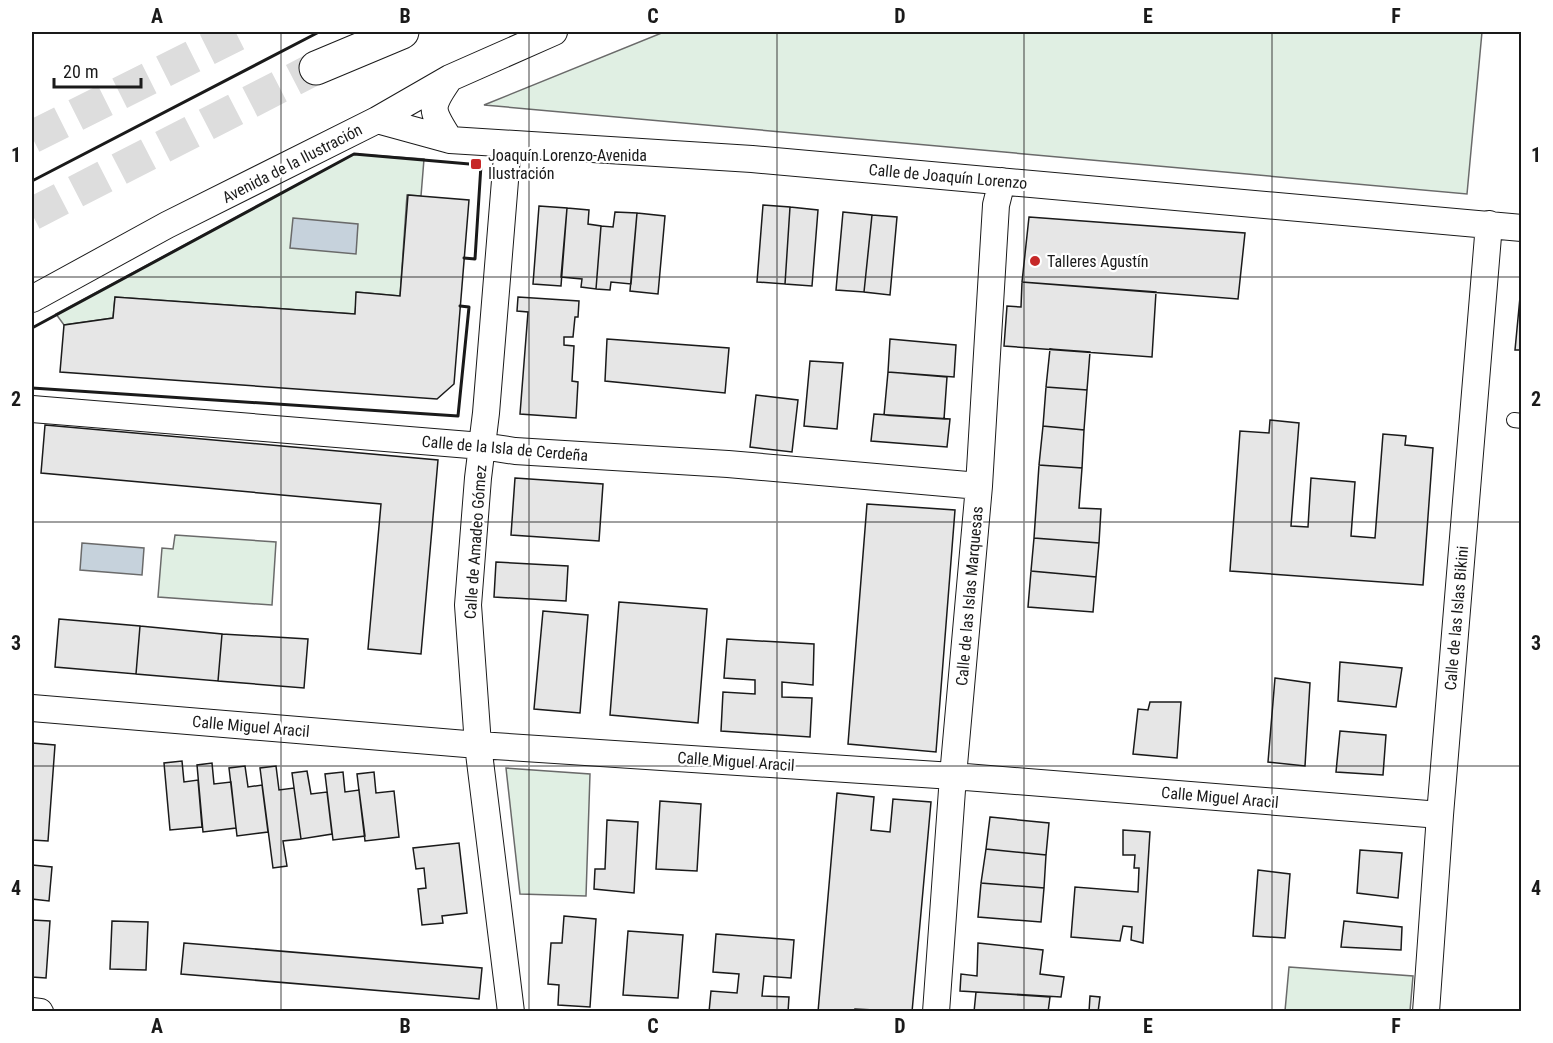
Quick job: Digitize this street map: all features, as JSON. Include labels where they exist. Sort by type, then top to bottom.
[{"type":"highway","points":[[316,68],[402,32]]},
{"type":"street","name":"Avenida de la Ilustración","points":[[32,299],[167,225],[377,120],[450,78],[554,32]]},
{"type":"street","points":[[450,78],[434,100],[434,108],[435,115],[450,140]]},
{"type":"street","name":"Calle de Joaquín Lorenzo","points":[[377,120],[450,140],[752,159],[1521,228]]},
{"type":"street","name":"Calle de Amadeo Gómez","points":[[508,144],[468,605],[478,745],[511,1011]]},
{"type":"street","name":"Calle de las Islas Marquesas","points":[[936,1011],[953,776],[979,486],[996,205],[1002,181]]},
{"type":"street","name":"Calle de las Islas Bikini","points":[[1426,1011],[1489,224]]},
{"type":"street","name":"Calle de la Isla de Cerdeña","points":[[32,409],[482,446],[515,451],[728,464],[979,486]]},
{"type":"street","name":"Calle Miguel Aracil","points":[[32,708],[478,745],[953,776],[1440,815]]},
{"type":"street","points":[[32,1011],[40,1011]]},
{"type":"green space","points":[[664,32],[1482,32],[1467,194],[484,105]]},
{"type":"green space","points":[[354,154],[424,159],[421,196],[407,195],[400,296],[357,292],[355,314],[115,297],[113,318],[64,325],[56,314]]},
{"type":"green space","points":[[175,535],[276,542],[272,605],[158,597],[162,548],[173,549]]},
{"type":"green space","points":[[506,768],[590,774],[586,896],[520,894]]},
{"type":"green space","points":[[1289,967],[1413,976],[1410,1011],[1285,1011]]},
{"type":"shaded area","points":[[293,218],[358,224],[356,254],[290,248]]},
{"type":"shaded area","points":[[82,543],[144,548],[142,575],[80,570]]},
{"type":"building","points":[[408,195],[469,200],[454,384],[437,399],[60,372],[64,325],[113,318],[115,297],[355,314],[356,292],[400,296]]},
{"type":"building","points":[[763,205],[790,207],[785,284],[757,282]]},
{"type":"building","points":[[539,206],[567,208],[561,286],[533,284]]},
{"type":"building","points":[[790,207],[818,210],[812,286],[785,284]]},
{"type":"building","points":[[567,208],[589,210],[588,224],[601,226],[596,289],[581,287],[582,279],[561,277]]},
{"type":"building","points":[[615,212],[637,213],[631,284],[611,282],[610,290],[596,289],[601,226],[613,227]]},
{"type":"building","points":[[843,212],[872,215],[864,292],[836,290]]},
{"type":"building","points":[[637,213],[665,216],[658,294],[630,291]]},
{"type":"building","points":[[872,215],[897,217],[890,295],[864,292]]},
{"type":"building","points":[[1029,217],[1245,233],[1238,299],[1022,282]]},
{"type":"building","points":[[1522,276],[1522,350],[1515,350]]},
{"type":"building","points":[[1022,282],[1156,292],[1152,357],[1004,346],[1007,306],[1021,307]]},
{"type":"building","points":[[518,297],[579,301],[573,337],[564,337],[564,345],[574,346],[572,381],[578,382],[576,418],[520,414],[528,312],[517,311]]},
{"type":"building","points":[[607,339],[729,348],[725,393],[605,381]]},
{"type":"building","points":[[890,339],[956,345],[954,377],[888,372]]},
{"type":"building","points":[[1050,349],[1090,352],[1087,390],[1046,387]]},
{"type":"building","points":[[810,361],[843,363],[837,429],[804,426]]},
{"type":"building","points":[[888,372],[947,377],[944,419],[884,415]]},
{"type":"building","points":[[1046,387],[1087,390],[1084,430],[1043,426]]},
{"type":"building","points":[[756,395],[798,400],[792,452],[750,447]]},
{"type":"building","points":[[874,414],[950,419],[947,447],[871,441]]},
{"type":"building","points":[[1270,420],[1299,423],[1291,526],[1308,527],[1311,478],[1355,482],[1351,536],[1375,538],[1383,434],[1406,436],[1405,445],[1433,448],[1423,585],[1230,571],[1240,431],[1269,433]]},
{"type":"building","points":[[45,425],[438,460],[421,654],[368,649],[381,504],[41,473]]},
{"type":"building","points":[[1043,426],[1084,430],[1082,468],[1039,465]]},
{"type":"building","points":[[1039,465],[1082,468],[1079,508],[1101,509],[1099,543],[1034,538]]},
{"type":"building","points":[[515,478],[603,484],[599,541],[511,535]]},
{"type":"building","points":[[867,504],[955,510],[936,752],[848,744]]},
{"type":"building","points":[[1034,538],[1099,543],[1096,577],[1031,571]]},
{"type":"building","points":[[496,562],[568,566],[566,601],[494,597]]},
{"type":"building","points":[[1031,571],[1096,577],[1093,612],[1028,607]]},
{"type":"building","points":[[619,602],[707,609],[698,723],[610,715]]},
{"type":"building","points":[[543,611],[588,615],[580,713],[534,709]]},
{"type":"building","points":[[59,619],[140,626],[136,674],[55,667]]},
{"type":"building","points":[[140,626],[222,634],[218,681],[136,674]]},
{"type":"building","points":[[222,634],[308,639],[304,688],[218,681]]},
{"type":"building","points":[[727,639],[814,644],[813,685],[782,682],[782,697],[812,698],[810,737],[721,731],[723,692],[755,694],[755,680],[724,678]]},
{"type":"building","points":[[1340,662],[1402,668],[1396,707],[1338,701]]},
{"type":"building","points":[[1275,678],[1310,683],[1305,766],[1268,762]]},
{"type":"building","points":[[1150,702],[1181,702],[1177,758],[1133,754],[1138,709],[1148,710]]},
{"type":"building","points":[[1340,731],[1386,735],[1383,775],[1336,772]]},
{"type":"building","points":[[32,743],[55,745],[48,841],[32,840]]},
{"type":"building","points":[[182,761],[184,782],[198,780],[202,827],[170,830],[164,763]]},
{"type":"building","points":[[212,763],[214,784],[231,782],[236,828],[203,832],[197,765]]},
{"type":"building","points":[[245,766],[248,787],[262,785],[268,832],[237,836],[229,768]]},
{"type":"building","points":[[276,766],[279,790],[294,788],[301,839],[283,841],[287,866],[273,868],[260,768]]},
{"type":"building","points":[[307,771],[311,794],[327,792],[332,834],[301,839],[292,773]]},
{"type":"building","points":[[343,772],[345,792],[359,790],[365,836],[333,840],[325,774]]},
{"type":"building","points":[[374,772],[376,793],[394,791],[399,837],[365,841],[357,774]]},
{"type":"building","points":[[837,793],[874,797],[871,830],[890,832],[893,799],[931,802],[912,1012],[874,1012],[874,1010],[855,1009],[855,1012],[818,1012]]},
{"type":"building","points":[[660,801],[701,804],[697,871],[656,869]]},
{"type":"building","points":[[990,817],[1049,823],[1046,855],[986,849]]},
{"type":"building","points":[[607,820],[638,822],[634,893],[594,889],[595,869],[605,869]]},
{"type":"building","points":[[1123,830],[1150,832],[1143,943],[1131,940],[1132,927],[1123,926],[1120,941],[1071,937],[1075,887],[1138,892],[1139,868],[1134,868],[1135,855],[1123,855]]},
{"type":"building","points":[[459,843],[467,913],[442,916],[443,923],[422,925],[418,889],[426,888],[424,868],[416,869],[413,848]]},
{"type":"building","points":[[986,849],[1046,855],[1044,888],[981,883]]},
{"type":"building","points":[[1360,850],[1402,853],[1398,898],[1357,893]]},
{"type":"building","points":[[32,865],[52,867],[49,901],[32,899]]},
{"type":"building","points":[[1258,870],[1290,874],[1285,938],[1253,936]]},
{"type":"building","points":[[981,883],[1044,888],[1041,922],[978,917]]},
{"type":"building","points":[[564,916],[596,919],[590,1007],[558,1005],[559,985],[548,984],[551,943],[562,943]]},
{"type":"building","points":[[32,920],[50,921],[46,978],[32,977]]},
{"type":"building","points":[[112,921],[148,922],[146,970],[110,969]]},
{"type":"building","points":[[1344,921],[1402,927],[1401,950],[1341,947]]},
{"type":"building","points":[[628,931],[683,935],[678,998],[623,995]]},
{"type":"building","points":[[716,934],[794,940],[791,978],[764,976],[762,996],[789,997],[788,1012],[709,1012],[711,991],[737,993],[739,974],[713,972]]},
{"type":"building","points":[[184,943],[482,968],[479,999],[181,974]]},
{"type":"building","points":[[978,943],[1043,950],[1040,974],[1064,977],[1061,997],[960,991],[961,974],[977,976]]},
{"type":"building","points":[[976,992],[1050,997],[1048,1012],[974,1012]]},
{"type":"building","points":[[1090,996],[1100,997],[1098,1012],[1089,1012]]},
{"type":"tunnel","points":[[32,137],[242,32]]},
{"type":"tunnel","points":[[32,214],[316,68]]},
{"type":"wall","points":[[32,181],[319,32]]},
{"type":"wall","points":[[32,328],[354,154],[481,165],[475,259],[464,258]]},
{"type":"wall","points":[[32,388],[458,416],[469,307],[460,306]]},
{"type":"place","name":"Joaquín Lorenzo-Avenida Ilustración","points":[[476,164]]},
{"type":"place","name":"Talleres Agustín","points":[[1035,261]]}]
